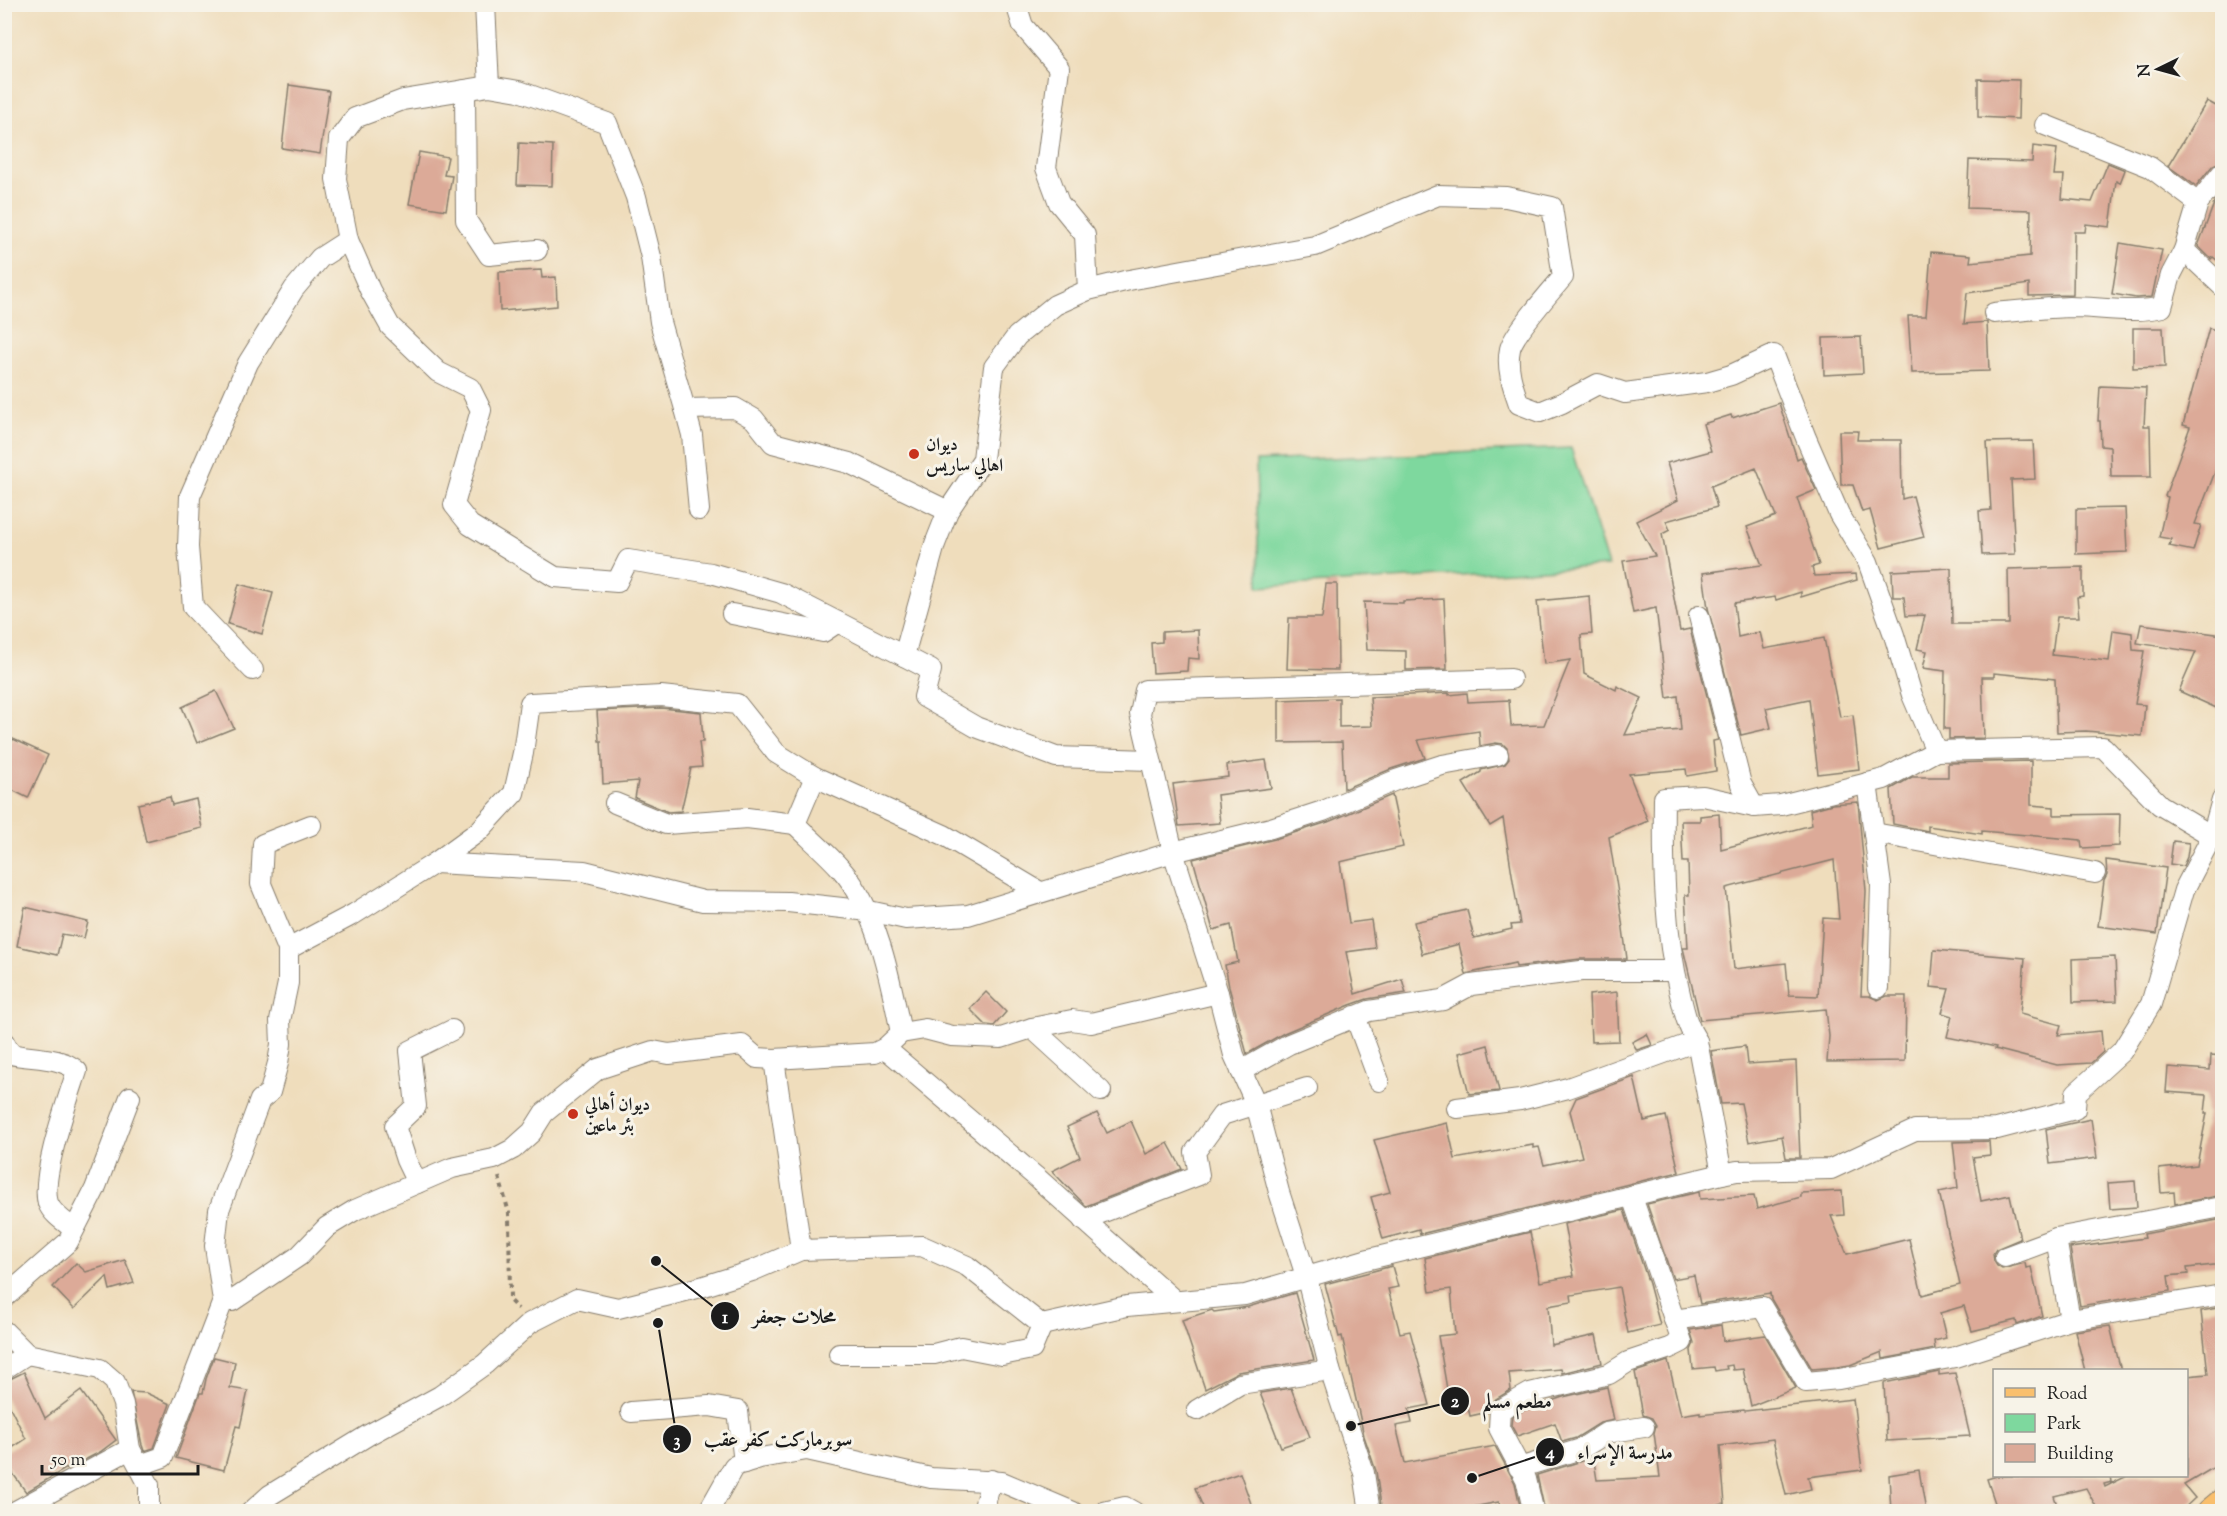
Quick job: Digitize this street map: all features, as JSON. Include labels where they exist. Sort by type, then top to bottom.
[{"type":"main road","points":[[2210,1512],[2223,1502]]},
{"type":"street","points":[[485,4],[489,86]]},
{"type":"street","points":[[1016,4],[1023,26],[1059,68],[1046,168],[1059,203],[1085,235],[1088,290]]},
{"type":"street","points":[[699,510],[692,435],[660,322],[651,257],[636,197],[607,123],[519,91],[489,86],[403,100],[355,118],[339,139],[336,179],[348,240],[370,291],[390,326],[438,372],[470,388],[481,410],[454,505],[470,525],[555,577],[617,582],[628,560],[711,573],[781,593],[931,670],[924,697],[976,727],[1056,757],[1150,760]]},
{"type":"street","points":[[465,90],[466,220],[489,255],[537,250]]},
{"type":"street","points":[[2045,125],[2150,167],[2198,203]]},
{"type":"street","points":[[1994,313],[2068,307],[2147,311],[2162,307],[2171,275],[2184,250],[2198,203],[2223,173]]},
{"type":"street","points":[[904,656],[935,544],[948,511],[983,459],[994,367],[1017,336],[1055,305],[1088,290],[1129,280],[1315,246],[1438,195],[1506,197],[1552,207],[1563,277],[1538,306],[1510,347],[1510,378],[1519,404],[1540,412],[1598,384],[1625,393],[1707,382],[1731,375],[1774,356],[1839,514],[1868,562],[1912,695],[1936,750]]},
{"type":"street","points":[[253,670],[194,607],[188,547],[190,495],[248,363],[294,289],[320,258],[348,240]]},
{"type":"street","points":[[2184,250],[2223,286]]},
{"type":"street","points":[[685,409],[735,408],[754,419],[773,443],[849,463],[948,511]]},
{"type":"street","points":[[732,614],[823,632],[838,622]]},
{"type":"street","points":[[1699,616],[1742,784],[1754,807]]},
{"type":"street","points":[[1370,1512],[1364,1473],[1330,1371],[1307,1279],[1279,1192],[1256,1104],[1234,1055],[1218,993],[1173,852],[1140,714],[1145,690],[1511,679]]},
{"type":"street","points":[[288,949],[354,914],[435,863],[479,831],[514,793],[524,753],[530,703],[661,696],[737,704],[776,753],[814,777],[944,835],[1040,892]]},
{"type":"street","points":[[1722,1174],[1697,1041],[1689,1028],[1674,971],[1662,872],[1664,798],[1703,796],[1754,807],[1781,805],[1884,778],[1936,750],[2103,747],[2160,805],[2212,836]]},
{"type":"street","points":[[435,863],[584,871],[703,901],[788,902],[869,911],[906,919],[968,915],[1173,852],[1271,828],[1396,780],[1442,765],[1498,755]]},
{"type":"street","points":[[795,824],[814,777]]},
{"type":"street","points":[[1867,783],[1881,885],[1878,988]]},
{"type":"street","points":[[615,803],[666,824],[747,818],[795,824],[843,870],[869,911],[894,995],[901,1033]]},
{"type":"street","points":[[1042,1325],[1127,1306],[1245,1295],[1307,1279],[1365,1260],[1737,1171],[1832,1168],[1915,1130],[1997,1129],[2075,1109],[2076,1093],[2122,1051],[2151,1004],[2184,890],[2212,836],[2222,806]]},
{"type":"street","points":[[14,1512],[135,1457],[163,1457],[224,1301],[214,1246],[219,1210],[256,1109],[260,1100],[270,1092],[281,1044],[279,1021],[288,983],[288,949],[261,884],[263,844],[311,825]]},
{"type":"street","points":[[1874,833],[2095,873]]},
{"type":"street","points":[[1241,1071],[1289,1044],[1368,1011],[1443,1000],[1471,985],[1581,971],[1674,971]]},
{"type":"street","points":[[224,1301],[232,1301],[299,1256],[327,1227],[355,1210],[452,1168],[494,1159],[513,1149],[532,1132],[544,1113],[598,1069],[652,1051],[669,1054],[742,1045],[757,1058],[774,1059],[875,1053],[885,1048],[901,1033],[925,1029],[952,1036],[1001,1038],[1032,1028],[1072,1020],[1091,1023],[1218,993]]},
{"type":"street","points":[[1355,1016],[1379,1082]]},
{"type":"street","points":[[1032,1028],[1101,1091]]},
{"type":"street","points":[[417,1183],[406,1160],[395,1126],[416,1106],[410,1051],[452,1030]]},
{"type":"street","points":[[1457,1108],[1520,1100],[1568,1089],[1697,1041]]},
{"type":"street","points":[[4,1042],[11,1054],[71,1065],[77,1071],[54,1145],[48,1178],[48,1203],[60,1219],[74,1229]]},
{"type":"street","points":[[885,1048],[1035,1176],[1174,1301]]},
{"type":"street","points":[[774,1059],[801,1250]]},
{"type":"street","points":[[1083,1220],[1199,1175],[1195,1152],[1222,1114],[1307,1088]]},
{"type":"street","points":[[4,1298],[68,1242],[95,1189],[130,1097]]},
{"type":"street","points":[[1530,1512],[1533,1509],[1526,1479],[1499,1428],[1500,1410],[1530,1393],[1609,1374],[1628,1362],[1682,1342],[1632,1197]]},
{"type":"street","points":[[2005,1257],[2056,1238],[2223,1207]]},
{"type":"street","points":[[2056,1238],[2070,1320]]},
{"type":"street","points":[[251,1512],[270,1495],[370,1434],[440,1396],[485,1364],[530,1323],[577,1299],[618,1308],[742,1275],[801,1250],[922,1246],[967,1266],[1042,1325]]},
{"type":"street","points":[[1674,1320],[1762,1307],[1806,1382],[1839,1379],[1954,1357],[2070,1320],[2223,1295]]},
{"type":"street","points":[[839,1354],[934,1354],[961,1347],[1002,1355],[1032,1349],[1042,1325]]},
{"type":"street","points":[[4,1331],[27,1354],[100,1369],[115,1382],[123,1404],[135,1457],[149,1485],[149,1512]]},
{"type":"street","points":[[4,1370],[27,1354]]},
{"type":"street","points":[[1197,1410],[1240,1384],[1330,1371]]},
{"type":"street","points":[[631,1412],[709,1406],[738,1411],[744,1463]]},
{"type":"street","points":[[1519,1468],[1581,1449],[1606,1433],[1644,1427]]},
{"type":"street","points":[[708,1512],[734,1466],[760,1458],[807,1450],[931,1478],[1002,1482],[1074,1512]]},
{"type":"street","points":[[983,1512],[991,1480]]},
{"type":"street","points":[[1104,1512],[1125,1507],[1134,1512]]},
{"type":"path","points":[[494,1159],[509,1213],[510,1301],[530,1323]]},
{"type":"green space","points":[[1571,448],[1608,566],[1259,587],[1256,461]]},
{"type":"building","points":[[1978,79],[2019,80],[2018,119],[1978,117]]},
{"type":"building","points":[[289,85],[329,91],[320,154],[282,148]]},
{"type":"building","points":[[2207,101],[2223,110],[2223,161],[2213,165],[2196,186],[2168,166]]},
{"type":"building","points":[[519,143],[553,145],[552,186],[517,185]]},
{"type":"building","points":[[2033,146],[2057,149],[2054,175],[2064,175],[2062,199],[2092,202],[2108,163],[2125,170],[2120,183],[2116,181],[2110,227],[2086,224],[2085,232],[2074,232],[2073,295],[2029,296],[2029,284],[1967,293],[1964,324],[1987,322],[1989,371],[1912,373],[1908,316],[1926,316],[1931,252],[1971,255],[1970,262],[2030,256],[2031,210],[1967,208],[1969,160],[2032,162]]},
{"type":"building","points":[[419,152],[448,157],[444,175],[452,176],[446,210],[409,204]]},
{"type":"building","points":[[2223,192],[2223,265],[2213,257],[2211,259],[2198,246],[2215,201]]},
{"type":"building","points":[[2120,243],[2162,250],[2152,297],[2136,298],[2112,294]]},
{"type":"building","points":[[541,270],[542,278],[556,277],[557,306],[500,311],[499,272]]},
{"type":"building","points":[[2133,328],[2163,328],[2165,367],[2133,368]]},
{"type":"building","points":[[2209,328],[2223,332],[2223,451],[2195,524],[2201,525],[2193,551],[2169,546],[2171,539],[2159,537],[2168,497],[2165,496],[2190,427],[2183,425]]},
{"type":"building","points":[[1861,337],[1863,373],[1824,375],[1823,338]]},
{"type":"building","points":[[2100,386],[2146,388],[2144,426],[2150,426],[2151,477],[2111,477],[2110,447],[2101,446],[2100,421],[2098,421]]},
{"type":"building","points":[[1779,403],[1797,459],[1801,457],[1816,490],[1797,498],[1819,565],[1812,567],[1814,576],[1856,574],[1857,580],[1801,597],[1801,592],[1776,600],[1775,597],[1734,603],[1738,637],[1760,632],[1764,649],[1824,638],[1840,717],[1853,715],[1859,769],[1818,774],[1809,699],[1766,708],[1771,728],[1741,735],[1708,608],[1703,573],[1762,565],[1747,527],[1776,516],[1756,468],[1711,486],[1717,507],[1666,521],[1670,530],[1662,534],[1680,631],[1690,629],[1718,740],[1713,741],[1716,771],[1687,776],[1686,769],[1629,774],[1648,821],[1609,837],[1627,959],[1580,959],[1516,967],[1515,963],[1466,974],[1459,944],[1422,954],[1414,922],[1467,910],[1474,938],[1512,929],[1511,925],[1520,924],[1503,818],[1490,826],[1463,783],[1481,770],[1505,764],[1509,759],[1507,748],[1503,744],[1496,743],[1480,746],[1479,731],[1418,740],[1425,758],[1391,769],[1344,789],[1342,742],[1279,743],[1279,700],[1339,698],[1339,727],[1372,726],[1370,697],[1467,693],[1468,702],[1509,700],[1511,726],[1544,725],[1570,660],[1544,664],[1537,601],[1589,596],[1592,634],[1581,635],[1584,674],[1616,690],[1617,686],[1642,698],[1625,735],[1681,730],[1678,696],[1667,698],[1656,608],[1633,613],[1623,561],[1655,556],[1636,521],[1678,500],[1667,463],[1711,451],[1703,424],[1731,415],[1732,418]]},
{"type":"building","points":[[1839,431],[1858,431],[1857,440],[1901,440],[1902,499],[1913,496],[1924,537],[1881,548],[1870,510],[1862,512],[1853,485],[1841,485]]},
{"type":"building","points":[[2033,441],[2035,479],[2011,480],[2015,554],[1982,555],[1979,511],[1991,510],[1987,442]]},
{"type":"building","points":[[2125,508],[2127,552],[2076,554],[2076,509]]},
{"type":"building","points":[[2083,567],[2083,596],[2077,597],[2079,617],[2057,617],[2052,655],[2109,661],[2113,630],[2132,633],[2133,650],[2144,651],[2135,704],[2145,705],[2142,736],[2086,731],[2057,732],[2055,679],[1994,673],[1994,677],[1982,677],[1984,738],[1949,739],[1949,729],[1944,729],[1945,671],[1923,668],[1927,651],[1917,649],[1925,615],[1906,616],[1904,597],[1893,597],[1892,571],[1951,568],[1952,624],[2009,624],[2008,569]]},
{"type":"building","points":[[239,584],[273,593],[262,634],[228,624]]},
{"type":"building","points":[[1326,584],[1337,584],[1338,670],[1287,669],[1289,618],[1322,618]]},
{"type":"building","points":[[1444,599],[1447,669],[1406,670],[1406,651],[1367,650],[1364,602],[1403,603],[1403,601]]},
{"type":"building","points":[[2141,624],[2223,635],[2223,711],[2179,691],[2196,652],[2137,643]]},
{"type":"building","points":[[1198,630],[1199,659],[1188,658],[1187,671],[1153,673],[1151,643],[1162,642],[1162,632]]},
{"type":"building","points":[[216,691],[234,728],[197,743],[182,707]]},
{"type":"building","points":[[661,708],[701,712],[703,742],[699,742],[702,767],[691,768],[681,811],[668,812],[635,798],[638,781],[603,784],[597,711]]},
{"type":"building","points":[[13,739],[48,755],[28,798],[4,786],[4,742],[10,744]]},
{"type":"building","points":[[1266,760],[1271,788],[1217,795],[1220,823],[1179,826],[1173,784],[1228,777],[1227,765]]},
{"type":"building","points":[[2031,761],[2031,805],[2054,807],[2054,815],[2120,814],[2119,846],[2082,848],[2081,840],[1982,831],[1982,834],[1928,826],[1928,831],[1893,824],[1891,789],[1912,777],[1948,777],[1948,763]]},
{"type":"building","points":[[1392,795],[1403,847],[1340,862],[1349,923],[1371,920],[1375,948],[1346,952],[1355,994],[1402,979],[1406,993],[1367,999],[1350,1005],[1284,1033],[1247,1054],[1225,965],[1238,962],[1231,925],[1213,930],[1193,859],[1275,839],[1328,822]]},
{"type":"building","points":[[170,797],[172,805],[196,799],[202,828],[146,842],[138,804]]},
{"type":"building","points":[[1858,802],[1866,891],[1861,996],[1869,996],[1878,1000],[1887,996],[1906,996],[1905,1061],[1827,1062],[1829,1036],[1826,1009],[1700,1020],[1683,948],[1688,948],[1685,895],[1689,895],[1688,862],[1683,862],[1681,821],[1700,821],[1700,816],[1719,814],[1721,849],[1812,825],[1810,810],[1832,804]],"holes":[[[1834,860],[1839,919],[1823,918],[1818,996],[1789,995],[1786,963],[1734,969],[1726,888]]]},
{"type":"building","points":[[2173,841],[2189,843],[2183,866],[2170,864]]},
{"type":"building","points":[[2106,860],[2166,868],[2157,934],[2098,926],[2104,881],[2107,875]]},
{"type":"building","points":[[25,907],[88,922],[84,938],[62,934],[57,955],[17,946]]},
{"type":"building","points":[[1934,950],[2025,958],[2020,1014],[2061,1025],[2058,1035],[2101,1031],[2103,1052],[2091,1063],[2057,1065],[1995,1049],[1996,1047],[1947,1037],[1952,1016],[1942,1013],[1949,989],[1931,987]]},
{"type":"building","points":[[2115,957],[2117,1001],[2073,1002],[2072,959]]},
{"type":"building","points":[[986,992],[1006,1012],[994,1026],[986,1025],[970,1009]]},
{"type":"building","points":[[1617,992],[1619,1041],[1591,1042],[1589,995]]},
{"type":"building","points":[[1647,1034],[1652,1045],[1637,1050],[1632,1042]]},
{"type":"building","points":[[1488,1045],[1499,1091],[1469,1094],[1459,1053]]},
{"type":"building","points":[[1745,1046],[1747,1064],[1796,1061],[1800,1158],[1786,1158],[1782,1136],[1749,1142],[1741,1103],[1721,1104],[1711,1051]]},
{"type":"building","points":[[2211,1055],[2223,1056],[2223,1195],[2175,1204],[2174,1192],[2161,1193],[2159,1169],[2197,1165],[2207,1113],[2205,1113],[2207,1095],[2166,1092],[2168,1067],[2210,1070]]},
{"type":"building","points":[[1634,1077],[1644,1121],[1666,1116],[1679,1172],[1420,1234],[1419,1229],[1383,1239],[1371,1197],[1390,1192],[1374,1140],[1447,1123],[1455,1159],[1533,1145],[1533,1148],[1539,1147],[1544,1165],[1582,1157],[1570,1111],[1576,1098]]},
{"type":"building","points":[[1097,1113],[1107,1133],[1131,1121],[1146,1154],[1168,1143],[1182,1169],[1086,1206],[1052,1171],[1080,1157],[1067,1127]]},
{"type":"building","points":[[2091,1119],[2097,1158],[2050,1164],[2046,1129]]},
{"type":"building","points":[[1989,1141],[1990,1155],[1973,1157],[1981,1201],[2010,1195],[2020,1239],[1996,1249],[1993,1254],[1994,1261],[2002,1269],[2025,1263],[2026,1268],[2031,1267],[2042,1316],[2017,1325],[2016,1320],[1972,1331],[1964,1306],[1940,1313],[1946,1338],[1934,1341],[1935,1349],[1883,1359],[1882,1352],[1850,1365],[1812,1369],[1771,1299],[1770,1293],[1700,1304],[1694,1275],[1673,1279],[1647,1204],[1699,1192],[1700,1199],[1754,1196],[1757,1209],[1801,1197],[1801,1193],[1842,1191],[1844,1215],[1831,1216],[1847,1254],[1909,1239],[1922,1295],[1960,1285],[1939,1192],[1958,1188],[1953,1142]]},
{"type":"building","points":[[2135,1181],[2137,1207],[2110,1209],[2108,1183]]},
{"type":"building","points":[[1624,1210],[1660,1325],[1628,1333],[1619,1287],[1571,1295],[1572,1302],[1548,1306],[1551,1345],[1596,1335],[1602,1363],[1562,1373],[1561,1369],[1509,1373],[1511,1390],[1494,1400],[1488,1412],[1470,1416],[1466,1397],[1449,1401],[1438,1336],[1455,1334],[1451,1289],[1430,1292],[1425,1258],[1530,1232],[1540,1282],[1574,1276],[1564,1224]]},
{"type":"building","points":[[2223,1219],[2223,1264],[2187,1268],[2188,1274],[2168,1276],[2170,1291],[2080,1306],[2070,1248],[2145,1238],[2144,1234]]},
{"type":"building","points":[[125,1260],[134,1283],[110,1290],[107,1277],[74,1309],[53,1287],[76,1263],[86,1272]]},
{"type":"building","points":[[1392,1266],[1398,1287],[1388,1289],[1400,1333],[1410,1331],[1430,1405],[1409,1409],[1412,1423],[1396,1426],[1405,1463],[1495,1446],[1515,1483],[1520,1506],[1518,1510],[1501,1512],[1499,1502],[1448,1512],[1382,1512],[1376,1471],[1364,1436],[1342,1336],[1339,1337],[1325,1284]]},
{"type":"building","points":[[1295,1293],[1314,1360],[1238,1372],[1205,1389],[1182,1320],[1212,1310],[1214,1312],[1248,1307]]},
{"type":"building","points":[[2223,1307],[2223,1462],[2184,1485],[2195,1498],[2180,1512],[2099,1512],[2086,1488],[2054,1496],[2058,1508],[2047,1512],[1998,1512],[1987,1479],[1994,1477],[2111,1477],[2112,1482],[2104,1484],[2105,1487],[2125,1477],[2188,1477],[2188,1376],[2208,1374],[2201,1311]]},
{"type":"building","points":[[1721,1325],[1723,1341],[1765,1335],[1796,1388],[1751,1406],[1743,1369],[1733,1370],[1732,1365],[1726,1366],[1727,1369],[1715,1371],[1714,1367],[1693,1369],[1691,1350],[1694,1343],[1690,1330]]},
{"type":"building","points":[[2110,1326],[2121,1369],[2084,1369],[2075,1331]]},
{"type":"building","points":[[214,1357],[235,1362],[230,1388],[248,1391],[240,1427],[236,1426],[224,1470],[176,1458],[200,1393],[203,1393]]},
{"type":"building","points":[[1668,1361],[1681,1415],[1700,1412],[1700,1415],[1745,1411],[1853,1399],[1862,1470],[1808,1477],[1811,1489],[1786,1495],[1773,1439],[1720,1446],[1725,1504],[1719,1505],[1719,1512],[1545,1512],[1537,1475],[1585,1460],[1593,1455],[1597,1480],[1660,1477],[1654,1433],[1656,1425],[1652,1418],[1643,1415],[1635,1372]]},
{"type":"building","points":[[24,1372],[45,1418],[81,1391],[116,1440],[100,1452],[72,1465],[26,1492],[4,1461],[4,1453],[26,1439],[4,1395],[4,1382]]},
{"type":"building","points":[[1939,1372],[1939,1375],[1955,1373],[1970,1436],[1887,1441],[1884,1383]]},
{"type":"building","points":[[1607,1387],[1614,1420],[1600,1423],[1576,1438],[1562,1442],[1555,1423],[1517,1436],[1511,1425],[1512,1417],[1522,1411],[1563,1397]]},
{"type":"building","points":[[1291,1388],[1310,1437],[1281,1447],[1260,1393]]},
{"type":"building","points":[[131,1392],[146,1393],[170,1404],[154,1448],[144,1451]]},
{"type":"building","points":[[1919,1470],[1926,1512],[1891,1512],[1889,1475]]},
{"type":"building","points":[[1240,1473],[1254,1512],[1205,1512],[1195,1488]]},
{"type":"place","name":"ديوان اهالي ساريس","points":[[914,454]]},
{"type":"place","name":"ديوان أهالي بئر ماعين","points":[[573,1114]]},
{"type":"place","name":"محلات جعفر","points":[[656,1261]]},
{"type":"place","name":"سوبرماركت كفر عقب","points":[[658,1323]]},
{"type":"place","name":"مطعم مسلم","points":[[1351,1426]]},
{"type":"place","name":"مدرسة الإسراء","points":[[1472,1478]]}]
